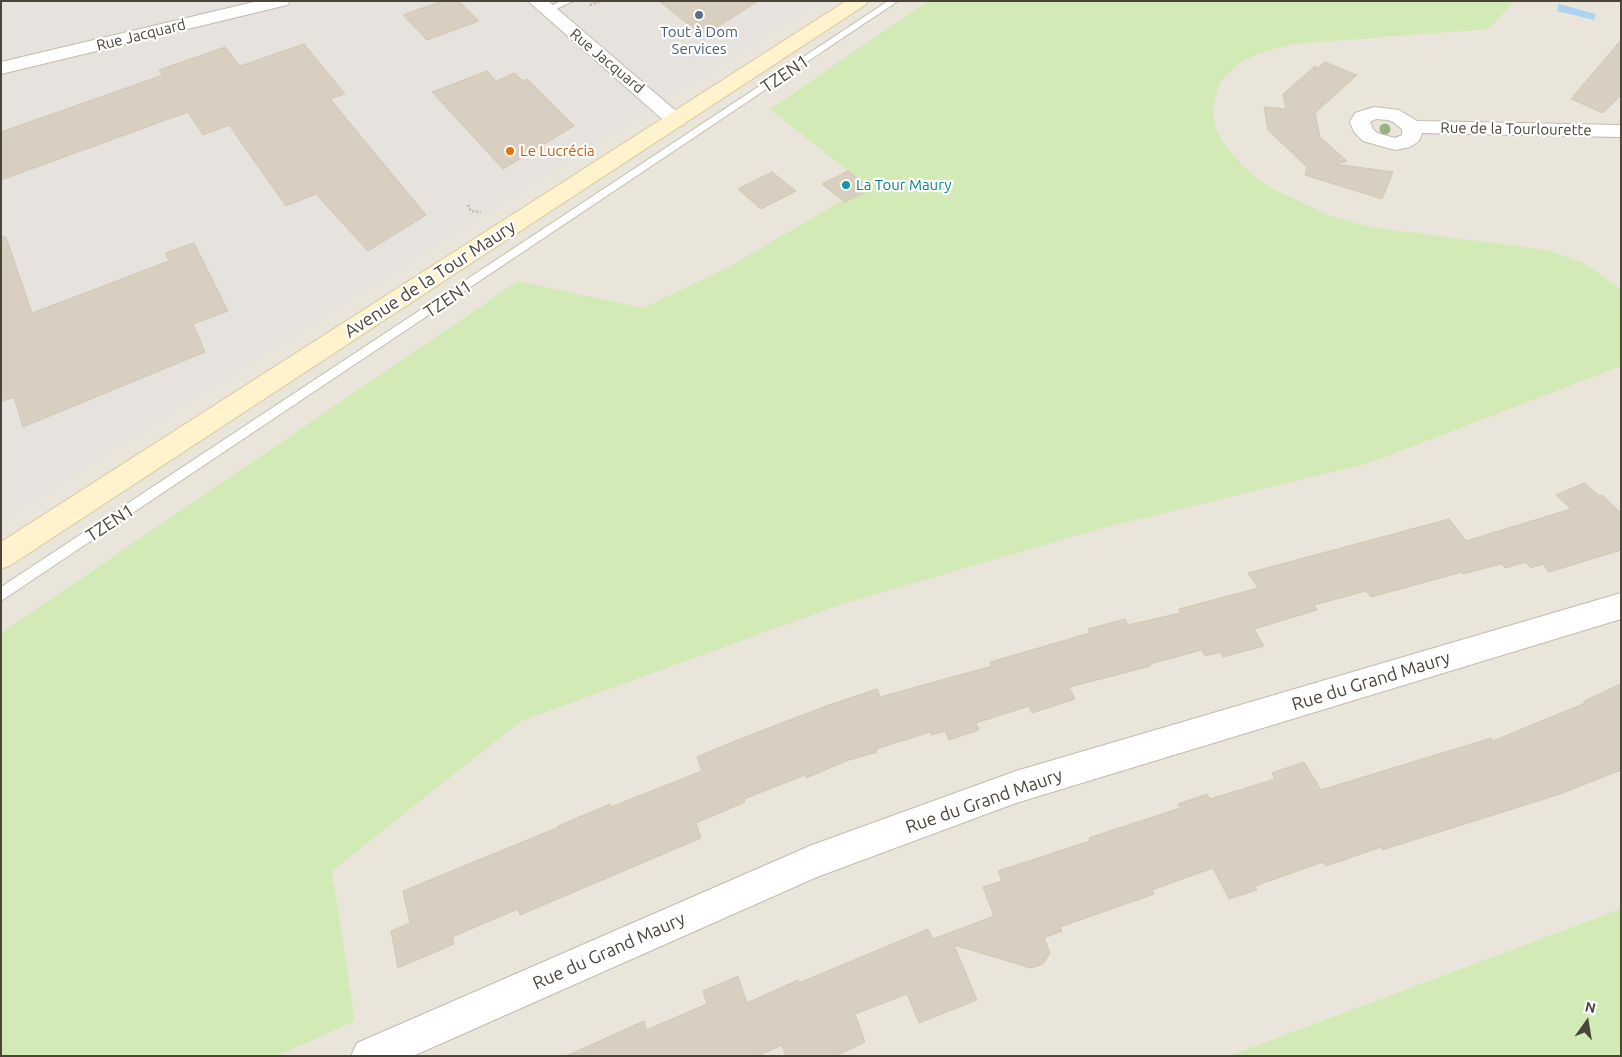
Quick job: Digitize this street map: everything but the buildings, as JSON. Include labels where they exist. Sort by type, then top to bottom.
[{"type":"street","name":"Rue Jacquard","points":[[1,68],[281,1]]},
{"type":"street","name":"Avenue de la Tour Maury","points":[[1,557],[859,1]]},
{"type":"street","name":"Rue Jacquard","points":[[542,6],[676,121]]},
{"type":"street","name":"Rue de la Tourlourette","points":[[1412,127],[1621,131]]},
{"type":"street","name":"Rue du Grand Maury","points":[[370,1056],[812,862],[1016,787],[1621,606]]},
{"type":"lane","points":[[542,6],[569,1]]},
{"type":"lane","name":"TZEN1","points":[[1,595],[894,1]]},
{"type":"shaded area","points":[[1,1],[1621,1],[1621,1056],[1,1056]]},
{"type":"shaded area","points":[[1,1],[821,1],[1,521]]},
{"type":"green space","points":[[928,1],[1515,1],[1488,29],[1292,44],[1257,54],[1238,64],[1220,82],[1213,104],[1215,126],[1222,141],[1250,173],[1271,188],[1330,216],[1370,227],[1547,250],[1583,263],[1621,289],[1621,366],[1369,463],[1099,529],[842,604],[521,721],[332,871],[355,1021],[277,1056],[1,1056],[1,633],[518,281],[643,308],[727,268],[843,200],[846,202],[871,189],[770,109]]},
{"type":"green space","points":[[1621,909],[1621,1056],[1229,1056]]},
{"type":"water","points":[[1559,4],[1596,14],[1594,20],[1557,11]]},
{"type":"place","name":"Tout à Dom Services","points":[[699,15]]},
{"type":"place","name":"Le Lucrécia","points":[[510,151]]},
{"type":"place","name":"La Tour Maury","points":[[846,185]]}]
